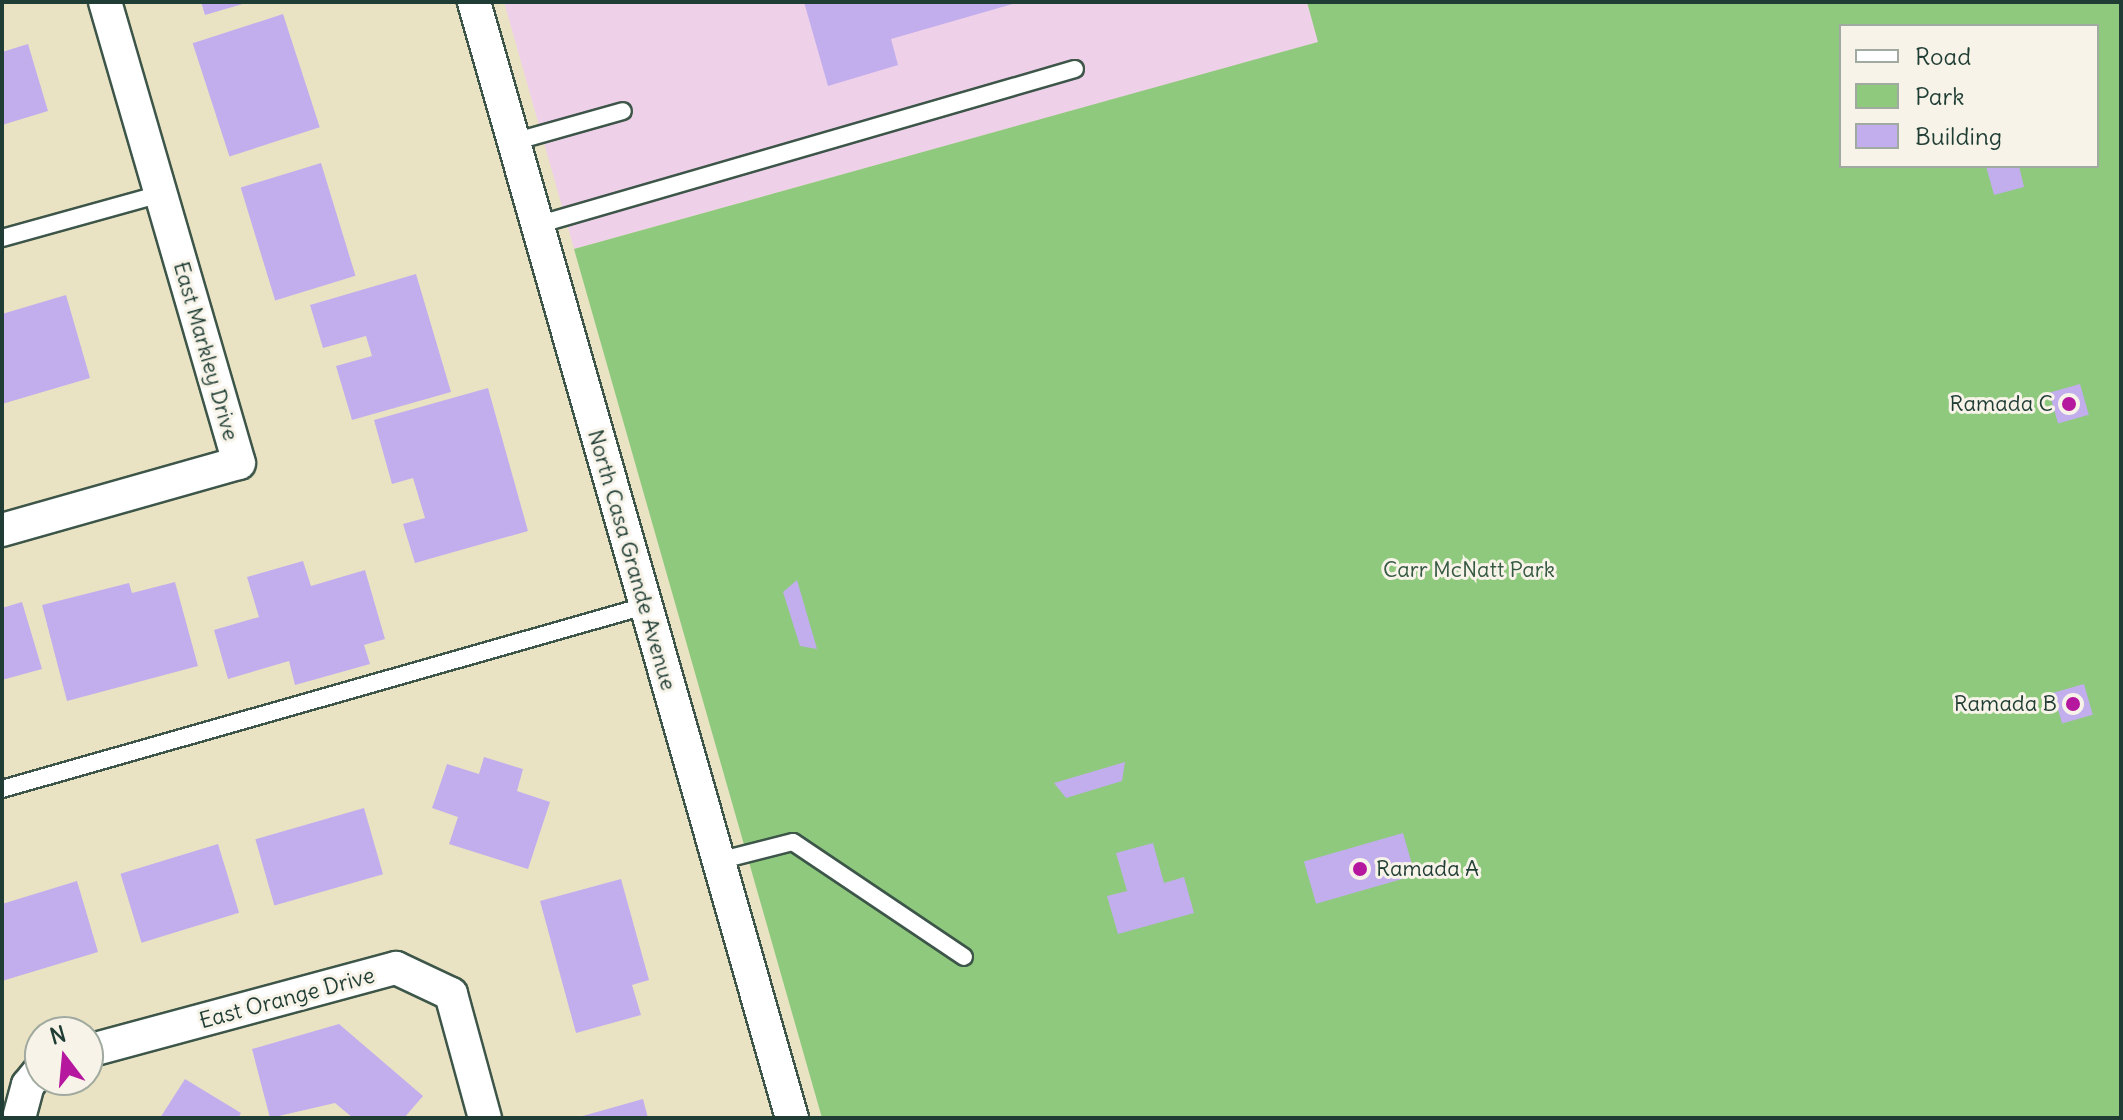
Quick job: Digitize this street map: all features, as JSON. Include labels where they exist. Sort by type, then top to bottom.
[{"type":"street","name":"East Markley Drive","points":[[2,530],[239,463],[105,2]]},
{"type":"street","name":"North Casa Grande Avenue","points":[[474,2],[792,1118]]},
{"type":"street","name":"East Orange Drive","points":[[104,1047],[396,968],[451,994],[485,1118]]},
{"type":"street","points":[[19,1118],[25,1096]]},
{"type":"lane","points":[[537,225],[1075,69]]},
{"type":"lane","points":[[513,142],[623,111]]},
{"type":"lane","points":[[2,238],[161,194]]},
{"type":"lane","points":[[2,789],[645,606]]},
{"type":"lane","points":[[718,861],[793,842],[964,957]]},
{"type":"shaded area","points":[[504,2],[1307,2],[1319,42],[574,249]]},
{"type":"green space","name":"Carr McNatt Park","points":[[1307,2],[2121,2],[2121,1118],[822,1118],[574,249],[1318,42]]},
{"type":"building","points":[[201,2],[246,2],[246,3],[205,15]]},
{"type":"building","points":[[804,2],[1016,3],[891,39],[898,65],[828,86]]},
{"type":"building","points":[[283,14],[320,127],[229,157],[193,43]]},
{"type":"building","points":[[28,44],[48,111],[2,125],[2,52]]},
{"type":"building","points":[[321,163],[355,276],[275,300],[241,188]]},
{"type":"building","points":[[1987,168],[2019,168],[2024,187],[1994,195]]},
{"type":"building","points":[[416,274],[451,392],[352,420],[336,366],[372,356],[366,336],[323,348],[310,305]]},
{"type":"building","points":[[66,295],[90,378],[2,404],[2,314]]},
{"type":"building","name":"Ramada C","points":[[2080,384],[2089,415],[2058,424],[2049,393]]},
{"type":"building","points":[[488,388],[528,531],[415,563],[403,524],[425,518],[413,478],[392,484],[374,420]]},
{"type":"building","points":[[303,561],[311,586],[365,570],[385,639],[364,645],[370,664],[295,685],[289,661],[228,679],[214,630],[259,617],[247,577]]},
{"type":"building","points":[[797,580],[817,649],[800,646],[783,592]]},
{"type":"building","points":[[175,582],[198,666],[67,701],[42,605],[129,583],[132,593]]},
{"type":"building","points":[[22,602],[42,669],[2,680],[2,608]]},
{"type":"building","name":"Ramada B","points":[[2084,684],[2093,715],[2062,724],[2053,693]]},
{"type":"building","points":[[484,757],[523,769],[517,791],[550,802],[528,869],[449,844],[458,817],[432,808],[447,764],[479,774]]},
{"type":"building","points":[[1125,762],[1122,781],[1066,798],[1054,783]]},
{"type":"building","points":[[364,808],[383,874],[274,905],[255,839]]},
{"type":"building","name":"Ramada A","points":[[1403,833],[1415,875],[1316,904],[1304,861]]},
{"type":"building","points":[[1153,843],[1164,883],[1184,877],[1194,913],[1118,934],[1107,896],[1127,891],[1116,853]]},
{"type":"building","points":[[218,844],[239,913],[142,943],[120,874]]},
{"type":"building","points":[[621,879],[649,980],[632,985],[641,1015],[576,1033],[540,901]]},
{"type":"building","points":[[77,881],[98,952],[2,981],[2,904]]},
{"type":"building","points":[[339,1024],[423,1096],[404,1118],[353,1118],[335,1103],[270,1118],[252,1049]]},
{"type":"building","points":[[185,1079],[241,1113],[238,1118],[160,1118]]},
{"type":"building","points":[[643,1099],[648,1118],[579,1118],[579,1117]]},
{"type":"place","name":"Ramada C","points":[[2069,404]]},
{"type":"place","name":"Ramada B","points":[[2073,704]]},
{"type":"place","name":"Ramada A","points":[[1360,869]]}]
